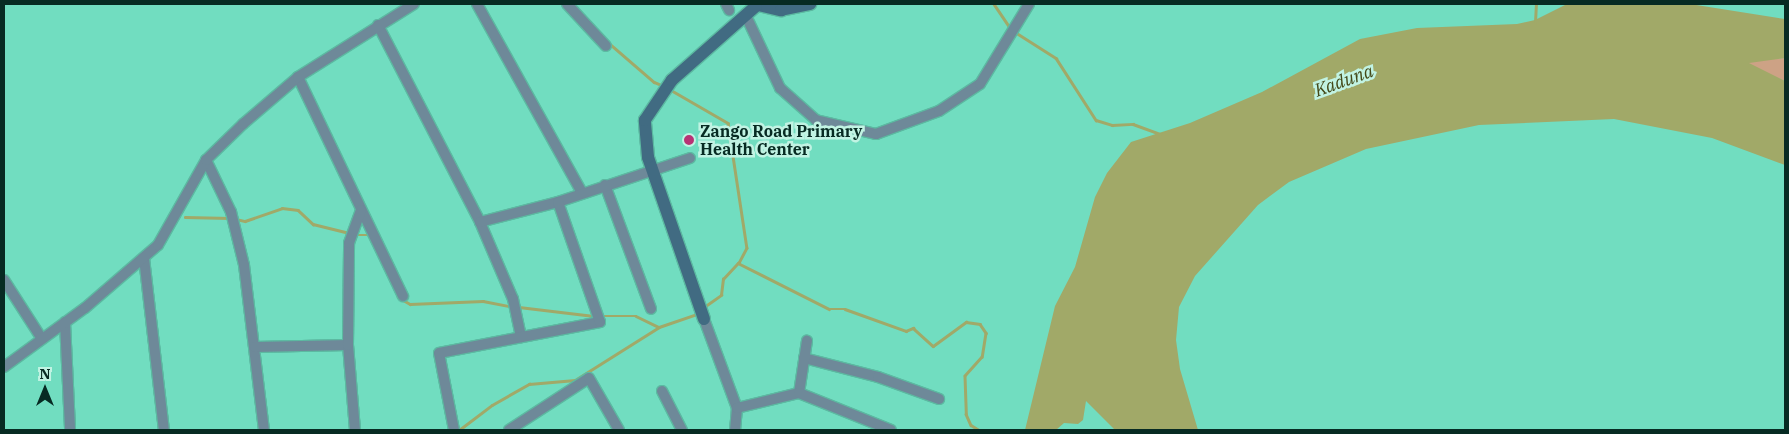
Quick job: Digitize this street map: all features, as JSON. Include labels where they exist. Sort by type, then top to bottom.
[{"type":"street","points":[[4,367],[65,322],[158,245],[206,160],[298,77],[414,4]]},
{"type":"street","points":[[476,4],[582,193]]},
{"type":"street","points":[[567,4],[606,46]]},
{"type":"street","points":[[735,430],[737,408],[696,298],[653,168],[645,142],[645,120],[662,90],[746,16],[755,5],[781,10],[810,4]]},
{"type":"street","points":[[746,16],[780,88],[816,120],[876,134],[939,111],[980,84],[1010,40],[1029,4]]},
{"type":"street","points":[[378,25],[480,222],[512,299],[522,337]]},
{"type":"street","points":[[298,77],[403,296]]},
{"type":"street","points":[[480,222],[558,202],[653,168],[690,158]]},
{"type":"street","points":[[206,160],[235,225],[255,346],[264,430]]},
{"type":"street","points":[[605,185],[650,309]]},
{"type":"street","points":[[454,430],[439,353],[600,322],[558,202]]},
{"type":"street","points":[[355,430],[348,345],[349,243],[361,210]]},
{"type":"street","points":[[144,258],[164,430]]},
{"type":"street","points":[[4,280],[42,339]]},
{"type":"street","points":[[65,322],[70,430]]},
{"type":"street","points":[[799,393],[807,342]]},
{"type":"street","points":[[255,346],[348,345]]},
{"type":"street","points":[[804,358],[878,377],[939,399]]},
{"type":"street","points":[[509,430],[589,378],[619,430]]},
{"type":"street","points":[[662,391],[682,430]]},
{"type":"street","points":[[737,408],[799,393],[891,430]]},
{"type":"shaded area","points":[[1785,58],[1785,81],[1749,66],[1749,60]]},
{"type":"water","name":"Kaduna","points":[[1567,4],[1690,4],[1785,19],[1785,58],[1749,63],[1785,81],[1785,165],[1712,138],[1614,119],[1479,125],[1366,149],[1289,182],[1258,205],[1195,276],[1179,307],[1176,340],[1180,369],[1198,430],[1115,430],[1086,401],[1083,420],[1078,424],[1064,423],[1056,430],[1025,430],[1055,306],[1075,267],[1095,197],[1107,173],[1131,142],[1190,123],[1262,92],[1360,39],[1417,28],[1517,24],[1535,20]]},
{"type":"waterway","points":[[994,4],[1011,29]]},
{"type":"waterway","points":[[1535,22],[1536,4]]},
{"type":"waterway","points":[[1015,32],[1056,58],[1096,120],[1112,125],[1133,124],[1160,134]]},
{"type":"waterway","points":[[610,44],[654,82],[664,86]]},
{"type":"waterway","points":[[671,90],[728,123],[747,248],[739,263]]},
{"type":"waterway","points":[[236,219],[245,221],[282,208],[298,210],[313,224],[348,233]]},
{"type":"waterway","points":[[185,217],[230,218]]},
{"type":"waterway","points":[[356,235],[371,235]]},
{"type":"waterway","points":[[704,307],[721,295],[723,279],[738,263],[829,309],[845,309],[906,331],[913,328],[933,346],[966,322],[980,324],[986,333],[982,357],[965,376],[966,414],[971,425],[979,430]]},
{"type":"waterway","points":[[398,297],[410,304],[483,301],[508,306]]},
{"type":"waterway","points":[[519,307],[593,316]]},
{"type":"waterway","points":[[459,430],[492,405],[529,384],[575,380],[659,327],[697,314]]},
{"type":"waterway","points":[[604,316],[636,316],[659,327]]},
{"type":"place","name":"Zango Road Primary Health Center","points":[[689,140]]}]
